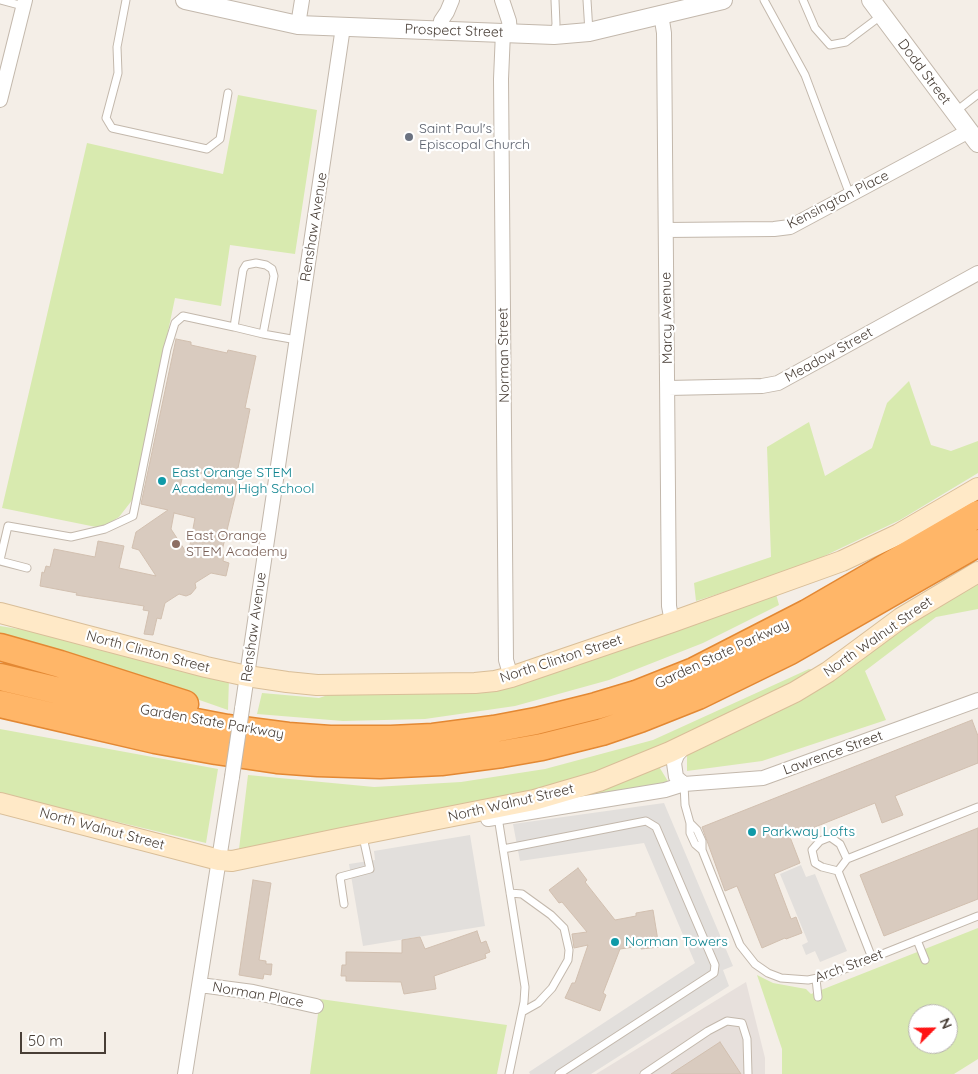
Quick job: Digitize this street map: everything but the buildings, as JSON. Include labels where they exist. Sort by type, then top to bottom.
[{"type":"highway","name":"Garden State Parkway","points":[[0,704],[74,722],[216,752],[311,763],[407,764],[461,760],[549,745],[602,732],[640,719],[698,696],[790,651],[937,538],[974,503]]},
{"type":"highway","name":"Garden State Parkway","points":[[0,677],[165,716],[227,728],[288,736],[356,740],[432,737],[522,724],[603,704],[669,681],[732,653],[807,613],[937,538],[978,543]]},
{"type":"highway","points":[[0,647],[288,736]]},
{"type":"highway","points":[[0,711],[74,722]]},
{"type":"main road","name":"North Clinton Street","points":[[0,613],[206,668],[247,676],[317,685],[475,683],[511,677],[672,622],[842,561],[892,537],[937,538]]},
{"type":"main road","name":"North Walnut Street","points":[[0,803],[219,860],[232,861],[518,804],[599,781],[685,746],[806,686],[851,656],[901,618],[978,572]]},
{"type":"street","name":"Prospect Street","points":[[185,0],[298,25],[554,35],[589,32],[723,0]]},
{"type":"street","points":[[298,25],[302,0]]},
{"type":"street","points":[[440,30],[441,21],[452,0]]},
{"type":"street","name":"Norman Street","points":[[502,0],[509,21],[501,79],[506,660],[511,677]]},
{"type":"street","name":"Dodd Street","points":[[871,0],[974,137]]},
{"type":"street","points":[[0,100],[24,3]]},
{"type":"street","name":"Marcy Avenue","points":[[661,14],[664,33],[669,606],[672,622]]},
{"type":"street","name":"Renshaw Avenue","points":[[185,1074],[232,777],[343,27]]},
{"type":"street","name":"Kensington Place","points":[[666,230],[782,228],[797,224],[850,195],[974,137]]},
{"type":"street","name":"Meadow Street","points":[[668,388],[762,386],[778,383],[978,273]]},
{"type":"street","name":"Lawrence Street","points":[[383,830],[498,817],[664,790],[684,784],[763,778],[978,700]]},
{"type":"street","points":[[684,784],[676,777],[674,764],[677,755],[685,746]]},
{"type":"street","name":"Norman Place","points":[[200,986],[254,992],[316,1006]]},
{"type":"street","name":"Renshaw Avenue","points":[[194,1019],[195,1074]]},
{"type":"lane","points":[[1,0],[24,3]]},
{"type":"lane","points":[[126,0],[117,47],[118,73],[106,118],[112,128],[207,149],[220,139],[228,93]]},
{"type":"lane","points":[[554,35],[556,0]]},
{"type":"lane","points":[[587,0],[589,32]]},
{"type":"lane","points":[[764,0],[805,75],[850,195]]},
{"type":"lane","points":[[803,0],[816,28],[830,45],[846,42],[882,15]]},
{"type":"lane","points":[[955,112],[978,94]]},
{"type":"lane","points":[[234,327],[243,270],[246,265],[256,263],[266,265],[272,269],[274,276],[263,334]]},
{"type":"lane","points":[[27,568],[0,561],[8,526],[71,537],[105,529],[133,516],[167,350],[175,323],[182,316],[297,340]]},
{"type":"lane","name":"Arch Street","points":[[684,784],[685,805],[690,823],[697,830],[702,841],[702,850],[736,938],[749,958],[768,973],[781,978],[799,981],[816,979],[978,916]]},
{"type":"lane","points":[[838,871],[847,859],[978,807]]},
{"type":"lane","points":[[498,817],[525,987],[522,1012],[509,1074]]},
{"type":"lane","points":[[503,849],[646,821],[656,827],[715,965],[714,973],[559,1074]]},
{"type":"lane","points":[[344,904],[340,877],[370,869],[362,834]]},
{"type":"lane","points":[[838,871],[815,863],[812,850],[820,841],[830,838],[840,844],[847,859]]},
{"type":"lane","points":[[838,871],[872,958]]},
{"type":"lane","points":[[510,893],[522,894],[551,915],[564,928],[569,950],[568,960],[552,988],[538,1003],[522,1012]]},
{"type":"lane","points":[[916,940],[925,960]]},
{"type":"lane","points":[[816,979],[818,997]]},
{"type":"lane","points":[[644,1074],[708,1031],[728,1020],[742,1023],[746,1039],[748,1074]]},
{"type":"shaded area","points":[[664,803],[733,966],[723,970],[729,986],[591,1074],[530,1074],[529,1072],[695,963],[644,843],[520,861],[513,824]]},
{"type":"shaded area","points":[[470,835],[485,926],[363,946],[349,864],[375,860],[374,851]]},
{"type":"shaded area","points":[[801,865],[806,877],[815,874],[847,951],[820,962],[815,951],[806,955],[802,945],[808,942],[780,874]]},
{"type":"shaded area","points":[[746,982],[765,1058],[765,1074],[596,1074]]},
{"type":"green space","points":[[238,95],[317,110],[295,254],[230,245],[221,306],[175,298],[133,499],[119,517],[101,528],[2,508],[87,143],[223,174]]},
{"type":"green space","points":[[909,381],[931,445],[951,451],[978,441],[978,473],[900,520],[799,568],[696,601],[694,583],[771,557],[767,447],[809,422],[825,476],[872,448],[887,403]]},
{"type":"green space","points":[[978,581],[978,609],[936,617],[865,671],[886,720],[762,761],[687,771],[687,754],[847,670],[950,596]]},
{"type":"green space","points":[[776,594],[779,605],[703,643],[609,680],[515,706],[425,719],[343,721],[257,714],[262,693],[319,698],[334,693],[448,692]]},
{"type":"green space","points":[[0,626],[43,633],[229,679],[228,710],[59,651],[0,638]]},
{"type":"green space","points":[[809,669],[820,671],[724,719],[591,778],[505,801],[239,849],[248,775],[374,787],[461,782],[545,769],[653,740]]},
{"type":"green space","points":[[0,729],[218,769],[206,843],[0,794]]},
{"type":"green space","points":[[658,765],[669,783],[559,802]]},
{"type":"green space","points":[[978,928],[978,1059],[954,1074],[782,1074],[782,1049],[757,975],[773,983],[806,989],[811,994]]},
{"type":"green space","points":[[320,999],[507,1025],[497,1074],[310,1074]]},
{"type":"place","name":"Saint Paul's Episcopal Church","points":[[409,137]]},
{"type":"place","name":"East Orange STEM Academy High School","points":[[162,481]]},
{"type":"place","name":"East Orange STEM Academy","points":[[176,544]]},
{"type":"place","name":"Parkway Lofts","points":[[752,832]]},
{"type":"place","name":"Norman Towers","points":[[615,942]]}]
